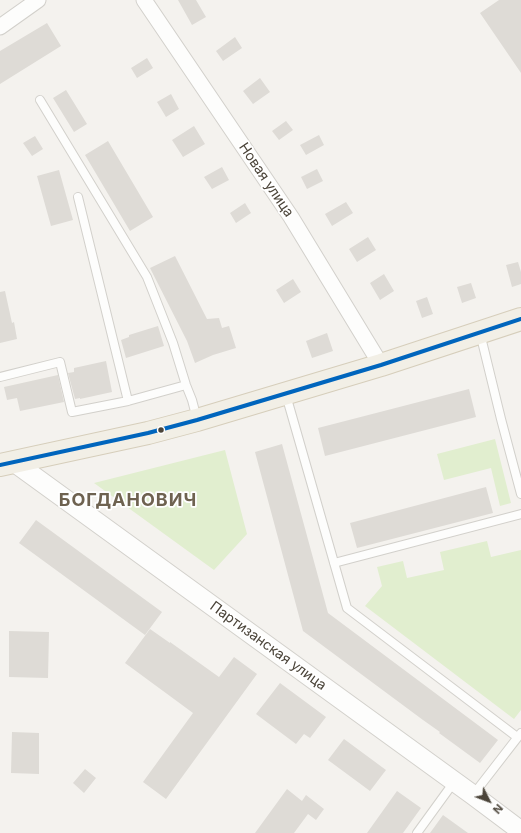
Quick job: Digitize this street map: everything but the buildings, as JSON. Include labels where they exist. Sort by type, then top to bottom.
[{"type":"main road","points":[[7,464],[148,433],[197,420],[381,365],[521,319]]},
{"type":"street","points":[[0,27],[38,0]]},
{"type":"street","name":"Новая улица","points":[[144,0],[291,217],[381,365]]},
{"type":"street","name":"Партизанская улица","points":[[7,464],[473,795],[521,831]]},
{"type":"lane","points":[[40,100],[147,277],[173,343],[197,420]]},
{"type":"lane","points":[[78,197],[128,401]]},
{"type":"lane","points":[[479,332],[521,494]]},
{"type":"lane","points":[[0,376],[60,362],[72,412],[128,401],[186,385]]},
{"type":"lane","points":[[286,394],[347,608],[519,735],[473,795]]},
{"type":"lane","points":[[334,563],[521,514]]},
{"type":"lane","points":[[417,833],[454,782]]},
{"type":"green space","points":[[495,439],[511,503],[500,506],[491,468],[444,480],[437,454]]},
{"type":"green space","points":[[225,450],[247,534],[214,570],[94,483]]},
{"type":"green space","points":[[487,541],[491,557],[521,550],[521,710],[514,719],[365,606],[382,586],[377,567],[403,561],[407,578],[444,570],[440,552]]},
{"type":"transit line","points":[[0,465],[148,433],[197,420],[381,365],[521,319]]},
{"type":"district","name":"БОГДАНОВИЧ","points":[[128,501]]}]
